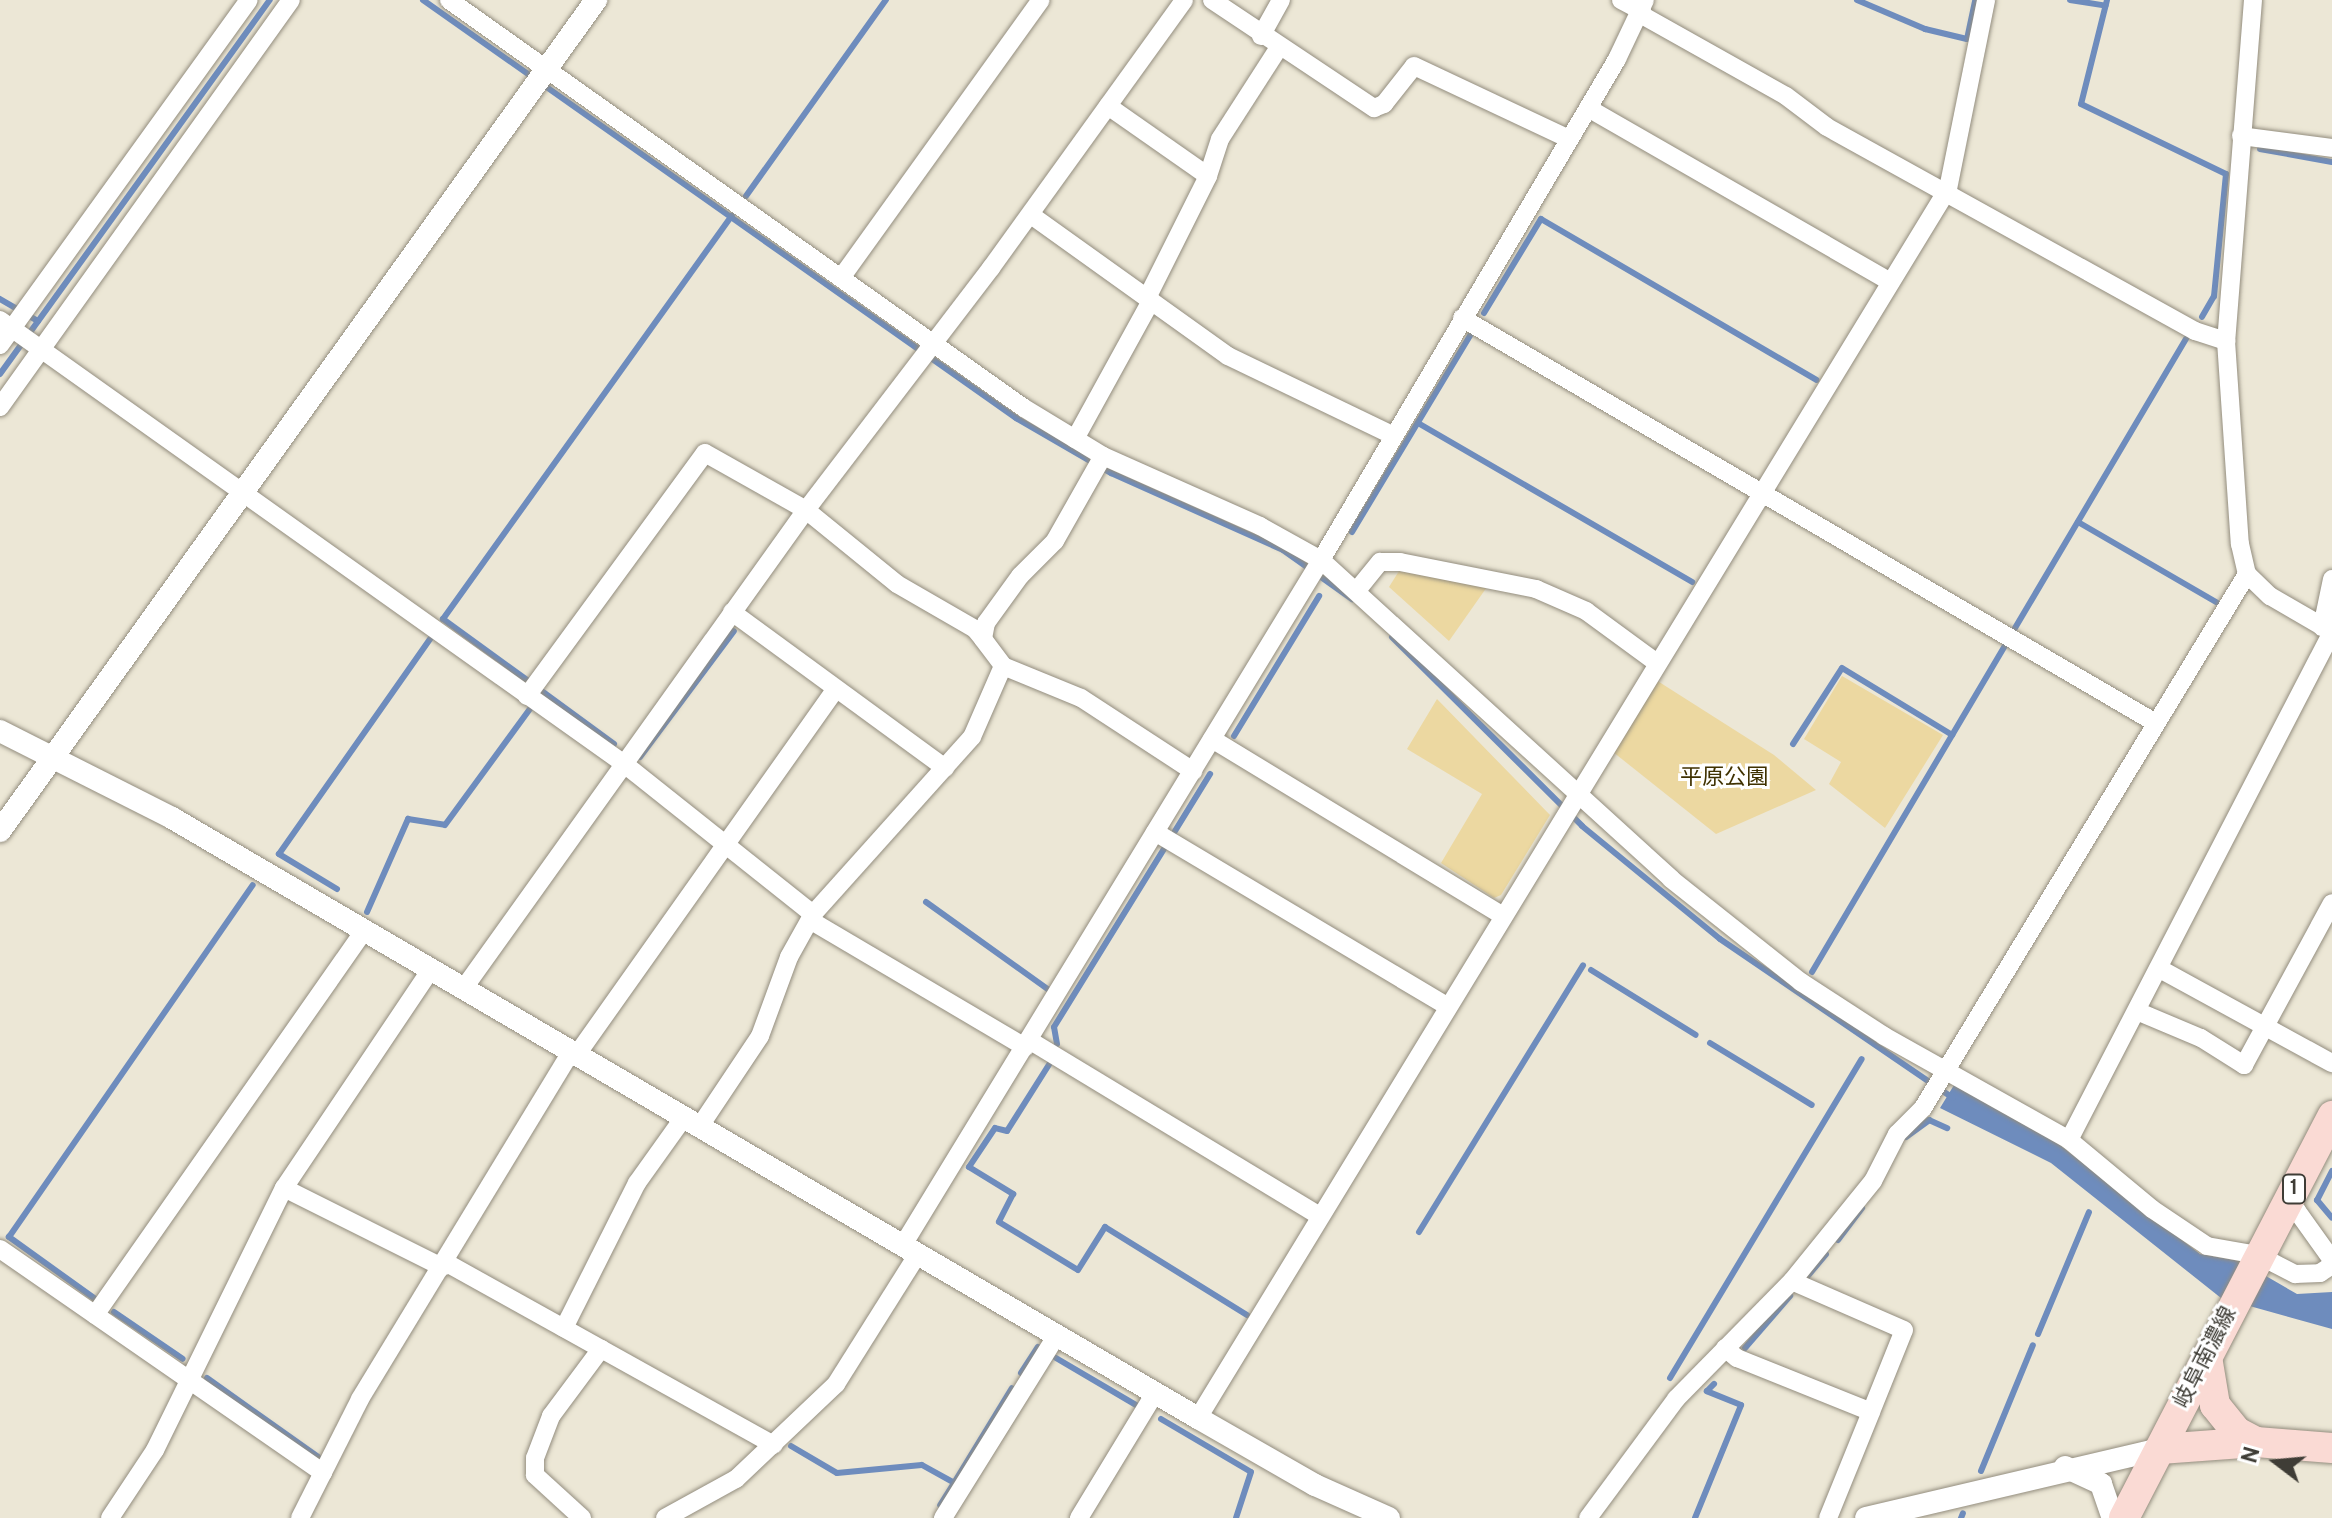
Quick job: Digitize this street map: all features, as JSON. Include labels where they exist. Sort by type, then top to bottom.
[{"type":"main road","name":"岐阜南濃線","points":[[2124,1518],[2332,1116]]},
{"type":"main road","points":[[2207,1357],[2215,1405],[2237,1432],[2256,1442]]},
{"type":"main road","points":[[2160,1449],[2256,1442],[2332,1448]]},
{"type":"street","points":[[0,345],[15,320],[249,0]]},
{"type":"street","points":[[0,407],[38,348],[291,0]]},
{"type":"street","points":[[449,0],[540,77],[841,278],[925,351],[1075,439],[1101,459],[1260,526],[1358,589],[1575,797],[1671,879],[1801,982],[1942,1073],[1997,1097],[2069,1140],[2152,1209],[2207,1246],[2256,1259],[2295,1274],[2320,1273],[2332,1262],[2297,1211],[2286,1204]]},
{"type":"street","points":[[0,831],[596,0]]},
{"type":"street","points":[[841,278],[1041,0]]},
{"type":"street","points":[[464,988],[806,510],[1031,215],[1184,0]]},
{"type":"street","points":[[1212,0],[1278,49],[1374,108],[1384,104],[1414,66],[1569,139]]},
{"type":"street","points":[[1261,36],[1281,0]]},
{"type":"street","points":[[1621,0],[1642,8],[1786,96],[1827,127],[1948,189],[2195,331],[2226,341]]},
{"type":"street","points":[[1198,1418],[1948,189],[1986,0]]},
{"type":"street","points":[[2253,0],[2226,341],[2240,544],[2247,574],[2270,596],[2329,631]]},
{"type":"street","points":[[665,1518],[696,1513],[774,1445],[836,1384],[1027,1043],[1319,563],[1588,108],[1642,8]]},
{"type":"street","points":[[1075,439],[1149,299],[1208,176],[1220,139],[1278,49]]},
{"type":"street","points":[[1108,106],[1208,176]]},
{"type":"street","points":[[1588,108],[1890,282]]},
{"type":"street","points":[[2241,136],[2332,148]]},
{"type":"street","points":[[1031,215],[1228,356],[1392,435]]},
{"type":"street","points":[[1462,318],[2156,723]]},
{"type":"street","points":[[15,320],[38,348],[623,763],[728,843],[811,917],[1320,1216]]},
{"type":"street","points":[[527,696],[705,453],[806,510],[897,584],[975,629],[1003,666],[1081,698],[1193,771]]},
{"type":"street","points":[[983,639],[986,623],[1055,541],[1101,459]]},
{"type":"street","points":[[1358,589],[1380,562],[1400,562],[1536,589],[1586,611],[1657,663]]},
{"type":"street","points":[[1588,1518],[1676,1399],[1792,1281],[1846,1220],[1897,1134],[1923,1108],[2247,574]]},
{"type":"street","points":[[2069,1140],[2139,1012],[2329,631],[2332,579]]},
{"type":"street","points":[[732,612],[945,768]]},
{"type":"street","points":[[564,1328],[637,1183],[760,1036],[811,917],[972,737],[1003,666]]},
{"type":"street","points":[[300,1518],[360,1399],[575,1052],[836,689]]},
{"type":"street","points":[[0,731],[53,756],[365,929],[1315,1485],[1389,1518]]},
{"type":"street","points":[[1212,739],[1503,916]]},
{"type":"street","points":[[1155,832],[1448,1007]]},
{"type":"street","points":[[2139,1012],[2201,1038],[2244,1065],[2332,903]]},
{"type":"street","points":[[95,1315],[365,929]]},
{"type":"street","points":[[114,1517],[155,1450],[284,1188],[432,968]]},
{"type":"street","points":[[2160,969],[2332,1063]]},
{"type":"street","points":[[284,1188],[443,1264],[774,1445]]},
{"type":"street","points":[[0,1249],[323,1473]]},
{"type":"street","points":[[1792,1281],[1904,1330],[1828,1518]]},
{"type":"street","points":[[943,1518],[1057,1335]]},
{"type":"street","points":[[1725,1348],[1737,1358],[1871,1412]]},
{"type":"street","points":[[582,1518],[535,1475],[535,1458],[551,1416],[601,1349]]},
{"type":"street","points":[[1079,1518],[1155,1393]]},
{"type":"street","points":[[1866,1518],[2065,1467],[2160,1449]]},
{"type":"street","points":[[2065,1467],[2101,1484],[2113,1518]]},
{"type":"green space","points":[[1399,571],[1487,587],[1449,641],[1389,587]]},
{"type":"green space","points":[[1842,676],[1943,735],[1885,828],[1829,784],[1841,762],[1804,739]]},
{"type":"green space","name":"平原公園","points":[[1656,680],[1774,755],[1816,790],[1716,834],[1613,752]]},
{"type":"green space","points":[[1437,699],[1550,815],[1501,895],[1494,898],[1441,863],[1482,794],[1407,749]]},
{"type":"water","points":[[1954,1085],[2052,1139],[2200,1254],[2240,1261],[2297,1294],[2332,1292],[2332,1329],[2221,1298],[2051,1163],[1940,1108]]},
{"type":"waterway","points":[[0,374],[270,0]]},
{"type":"waterway","points":[[423,0],[1016,418],[1111,473],[1283,550],[1352,599]]},
{"type":"waterway","points":[[746,196],[886,0]]},
{"type":"waterway","points":[[1857,0],[1925,29],[1967,39],[1975,0]]},
{"type":"waterway","points":[[2070,0],[2106,6]]},
{"type":"waterway","points":[[2107,0],[2081,104],[2226,174],[2214,296],[2202,317]]},
{"type":"waterway","points":[[2260,149],[2332,162]]},
{"type":"waterway","points":[[527,680],[443,619],[732,216]]},
{"type":"waterway","points":[[1484,313],[1541,219],[1816,380]]},
{"type":"waterway","points":[[0,299],[38,321]]},
{"type":"waterway","points":[[1352,532],[1470,336]]},
{"type":"waterway","points":[[2015,628],[2186,339]]},
{"type":"waterway","points":[[1418,423],[1692,582]]},
{"type":"waterway","points":[[2078,522],[2216,602]]},
{"type":"waterway","points":[[1234,736],[1319,596]]},
{"type":"waterway","points":[[640,757],[734,631]]},
{"type":"waterway","points":[[1392,637],[1582,826],[1720,939],[1953,1098]]},
{"type":"waterway","points":[[337,889],[279,854],[430,639]]},
{"type":"waterway","points":[[1812,972],[2006,644]]},
{"type":"waterway","points":[[1793,744],[1842,668],[1952,735]]},
{"type":"waterway","points":[[543,692],[614,744]]},
{"type":"waterway","points":[[367,912],[408,819],[445,825],[530,709]]},
{"type":"waterway","points":[[1175,831],[1210,774]]},
{"type":"waterway","points":[[1057,1044],[1054,1027],[1164,849]]},
{"type":"waterway","points":[[94,1298],[9,1237],[253,885]]},
{"type":"waterway","points":[[926,902],[1049,990]]},
{"type":"waterway","points":[[1419,1232],[1583,965]]},
{"type":"waterway","points":[[1591,970],[1696,1035]]},
{"type":"waterway","points":[[1710,1043],[1812,1105]]},
{"type":"waterway","points":[[1670,1378],[1862,1059]]},
{"type":"waterway","points":[[1050,1063],[1007,1131],[995,1128],[969,1167],[1013,1194],[999,1222],[1078,1270],[1105,1227],[1247,1315]]},
{"type":"waterway","points":[[1906,1137],[1929,1120],[1947,1128]]},
{"type":"waterway","points":[[2332,1171],[2317,1200],[2332,1218]]},
{"type":"waterway","points":[[1838,1240],[1862,1208]]},
{"type":"waterway","points":[[2038,1334],[2089,1212]]},
{"type":"waterway","points":[[1806,1278],[1826,1254]]},
{"type":"waterway","points":[[1745,1348],[1790,1296]]},
{"type":"waterway","points":[[114,1312],[183,1359]]},
{"type":"waterway","points":[[1981,1471],[2033,1345]]},
{"type":"waterway","points":[[1021,1373],[1038,1347]]},
{"type":"waterway","points":[[1056,1358],[1136,1405]]},
{"type":"waterway","points":[[207,1378],[318,1457]]},
{"type":"waterway","points":[[1695,1518],[1741,1405],[1707,1391],[1714,1384]]},
{"type":"waterway","points":[[954,1483],[1012,1388]]},
{"type":"waterway","points":[[1161,1419],[1251,1472],[1236,1518]]},
{"type":"waterway","points":[[791,1446],[837,1473],[922,1465],[954,1483],[940,1505]]},
{"type":"waterway","points":[[1961,1518],[1963,1513]]}]
